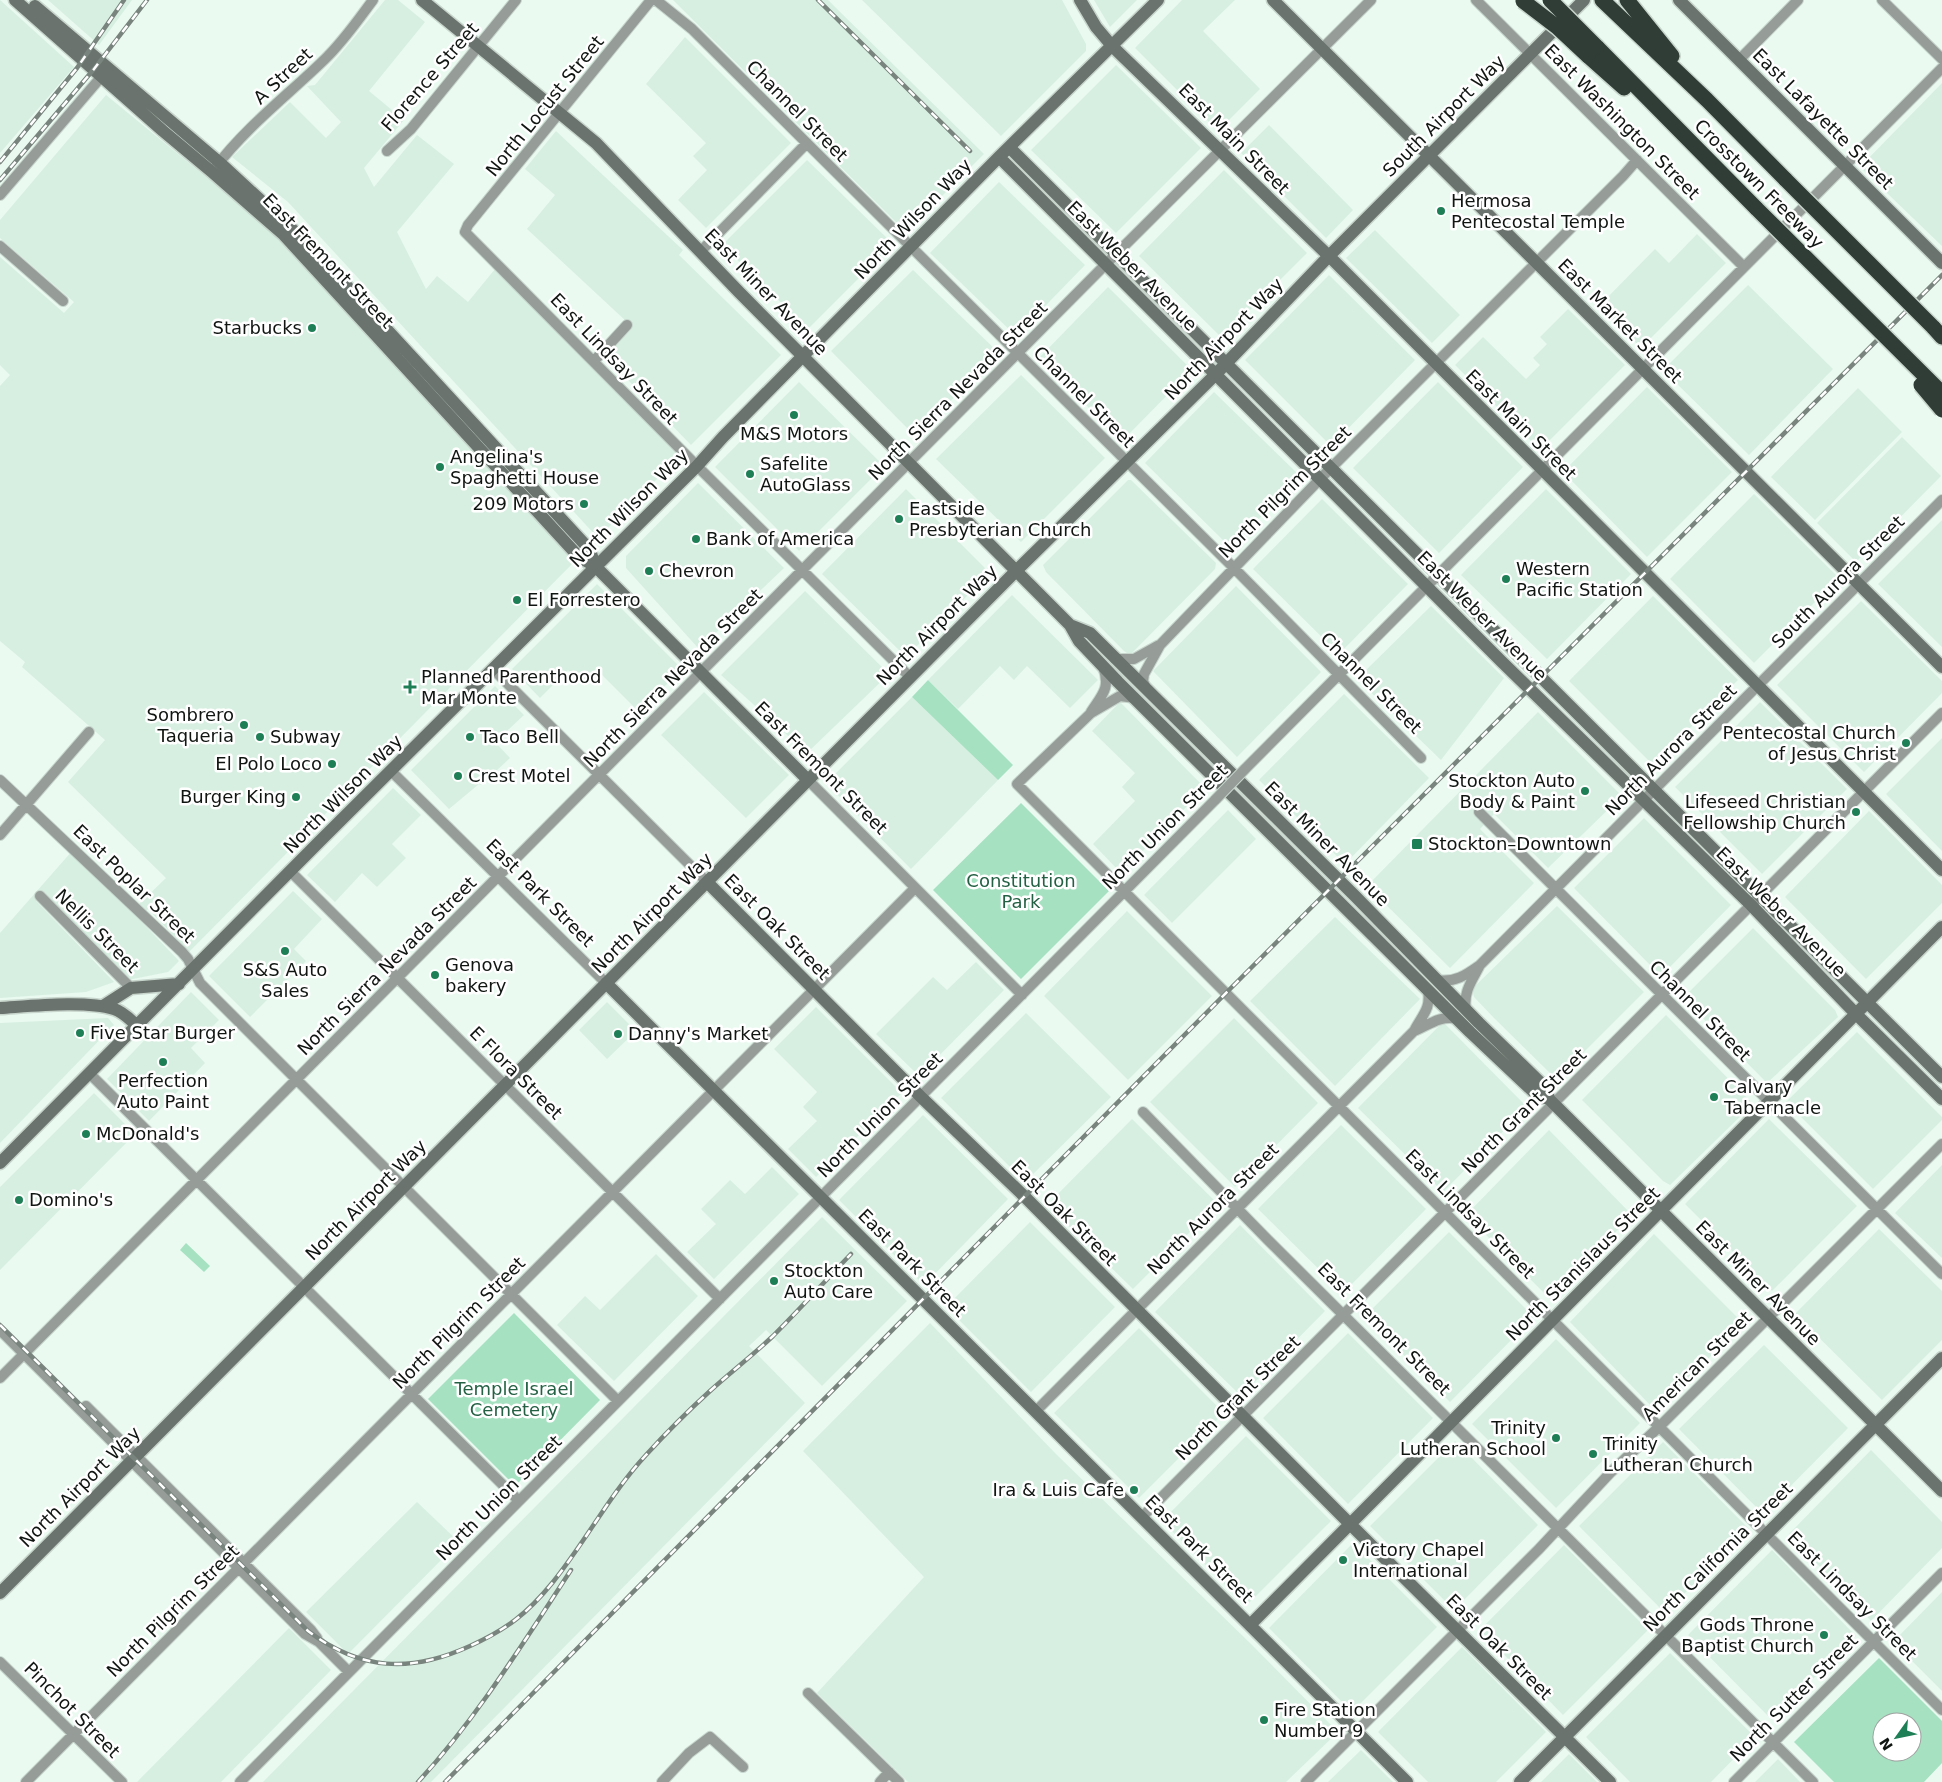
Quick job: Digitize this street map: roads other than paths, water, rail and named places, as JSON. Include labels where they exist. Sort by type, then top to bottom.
[{"type":"highway","points":[[1550,0],[1593,51]]},
{"type":"highway","name":"Crosstown Freeway","points":[[1602,0],[1707,100],[1939,333]]},
{"type":"highway","points":[[1523,1],[1593,51]]},
{"type":"highway","points":[[1631,5],[1707,100]]},
{"type":"highway","name":"Crosstown Freeway","points":[[1593,51],[1631,95],[1683,135],[1942,393]]},
{"type":"highway","points":[[1876,329],[1942,410]]},
{"type":"main road","name":"East Fremont Street","points":[[15,0],[163,131],[216,167]]},
{"type":"main road","name":"East Fremont Street","points":[[28,0],[216,167],[307,243],[590,550],[595,566],[808,780]]},
{"type":"main road","name":"East Miner Avenue","points":[[422,0],[596,143],[701,250],[739,292],[1070,625],[1079,641],[1102,665],[1428,990],[1462,1014]]},
{"type":"main road","name":"East Main Street","points":[[1080,0],[1096,27],[1112,46],[1221,150],[1942,870]]},
{"type":"main road","name":"North Wilson Way","points":[[0,1163],[697,466],[803,355],[998,157],[1158,0]]},
{"type":"main road","name":"East Market Street","points":[[1273,0],[1942,667]]},
{"type":"main road","name":"South Airport Way","points":[[1328,257],[1584,0]]},
{"type":"main road","name":"East Lafayette Street","points":[[1679,0],[1942,263]]},
{"type":"main road","name":"East Weber Avenue","points":[[1009,146],[1942,1076]]},
{"type":"main road","name":"East Weber Avenue","points":[[998,157],[1426,586],[1751,905],[1857,1015],[1942,1099]]},
{"type":"main road","name":"North Airport Way","points":[[0,1593],[1016,570],[1227,362],[1328,257]]},
{"type":"main road","name":"East Miner Avenue","points":[[1070,625],[1090,632],[1437,980],[1462,1014],[1538,1096],[1551,1101],[1942,1491]]},
{"type":"main road","name":"East Oak Street","points":[[707,882],[1610,1782]]},
{"type":"main road","name":"North Stanislaus Street","points":[[1250,1625],[1660,1210],[1857,1015],[1942,927]]},
{"type":"main road","name":"East Park Street","points":[[606,983],[1407,1782]]},
{"type":"main road","points":[[103,1006],[131,988],[179,984]]},
{"type":"main road","points":[[0,1008],[63,1005],[103,1006],[116,1009],[136,1025]]},
{"type":"main road","name":"North California Street","points":[[1520,1782],[1942,1358]]},
{"type":"street","name":"A Street","points":[[216,167],[230,149],[324,60],[374,0]]},
{"type":"street","name":"Florence Street","points":[[386,151],[410,129],[516,0]]},
{"type":"street","name":"North Locust Street","points":[[465,232],[468,225],[651,0]]},
{"type":"street","name":"Channel Street","points":[[656,0],[692,29],[1233,567],[1421,758]]},
{"type":"street","name":"North Sierra Nevada Street","points":[[0,1378],[600,775],[700,672],[1371,0]]},
{"type":"street","name":"East Washington Street","points":[[1476,0],[1744,267]]},
{"type":"street","points":[[1739,60],[1798,0]]},
{"type":"street","points":[[1882,0],[1942,59]]},
{"type":"street","name":"North Union Street","points":[[240,1782],[1942,68]]},
{"type":"street","points":[[0,195],[102,76]]},
{"type":"street","points":[[701,250],[807,143]]},
{"type":"street","name":"North Pilgrim Street","points":[[1146,688],[1143,681],[1144,672],[1160,645],[1233,567],[1623,176],[1636,160]]},
{"type":"street","name":"East Lindsay Street","points":[[465,232],[910,677]]},
{"type":"street","points":[[0,246],[63,301]]},
{"type":"street","points":[[594,360],[627,325]]},
{"type":"street","name":"South Aurora Street","points":[[1758,686],[1942,500]]},
{"type":"street","name":"North Pilgrim Street","points":[[1115,659],[1134,659],[1160,645]]},
{"type":"street","points":[[1091,713],[1106,688],[1102,665]]},
{"type":"street","name":"East Oak Street","points":[[493,669],[707,882]]},
{"type":"street","name":"North Aurora Street","points":[[1437,980],[1446,982],[1455,980],[1480,965],[1758,686]]},
{"type":"street","points":[[1091,713],[1120,696],[1135,698]]},
{"type":"street","name":"East Lindsay Street","points":[[1091,713],[1017,784],[1942,1710]]},
{"type":"street","name":"North Grant Street","points":[[1142,1517],[1445,1212],[1551,1101],[1662,995],[1942,713]]},
{"type":"street","points":[[0,835],[89,732]]},
{"type":"street","name":"East Park Street","points":[[391,771],[606,983]]},
{"type":"street","name":"East Poplar Street","points":[[0,780],[182,952],[200,983],[618,1401]]},
{"type":"street","name":"East Fremont Street","points":[[808,780],[1022,995]]},
{"type":"street","name":"Channel Street","points":[[1479,812],[1942,1274]]},
{"type":"street","name":"E Flora Street","points":[[290,871],[720,1299]]},
{"type":"street","name":"North Pilgrim Street","points":[[26,1782],[915,888]]},
{"type":"street","name":"Nellis Street","points":[[40,896],[131,988]]},
{"type":"street","name":"North Aurora Street","points":[[1414,1031],[1440,1018],[1462,1014],[1466,991],[1480,965]]},
{"type":"street","name":"North Aurora Street","points":[[1036,1411],[1338,1105],[1414,1031],[1427,1009],[1429,1003],[1428,990]]},
{"type":"street","points":[[89,1074],[518,1501]]},
{"type":"street","name":"East Fremont Street","points":[[1143,1112],[1813,1782]]},
{"type":"street","name":"American Street","points":[[1306,1782],[1559,1528],[1612,1472],[1942,1144]]},
{"type":"street","points":[[0,1320],[27,1352],[241,1565],[311,1630],[319,1642],[349,1672]]},
{"type":"street","points":[[0,1330],[27,1352]]},
{"type":"street","name":"North Sutter Street","points":[[1734,1782],[1942,1573]]},
{"type":"street","name":"Pinchot Street","points":[[0,1662],[122,1782]]},
{"type":"street","points":[[808,1692],[900,1782]]},
{"type":"street","points":[[662,1782],[689,1753],[710,1737],[743,1767]]},
{"type":"street","points":[[880,1782],[889,1772]]},
{"type":"railway","points":[[0,162],[77,68],[124,0]]},
{"type":"railway","points":[[0,180],[94,69],[147,0]]},
{"type":"railway","points":[[818,0],[970,151]]},
{"type":"railway","points":[[445,1782],[1226,993],[1942,275]]},
{"type":"railway","points":[[0,1325],[308,1631],[347,1654],[387,1664],[407,1664],[427,1661],[470,1646],[506,1627],[525,1612],[553,1582],[609,1502],[646,1455],[702,1399],[773,1336],[851,1254]]},
{"type":"railway","points":[[418,1782],[440,1758],[480,1706],[571,1570]]},
{"type":"place","name":"Hermosa Pentecostal Temple","points":[[1441,211]]},
{"type":"place","name":"Starbucks","points":[[312,328]]},
{"type":"place","name":"M&S Motors","points":[[794,415]]},
{"type":"place","name":"Angelina's Spaghetti House","points":[[440,467]]},
{"type":"place","name":"Safelite AutoGlass","points":[[750,474]]},
{"type":"place","name":"209 Motors","points":[[584,504]]},
{"type":"place","name":"Eastside Presbyterian Church","points":[[899,519]]},
{"type":"place","name":"Bank of America","points":[[696,539]]},
{"type":"place","name":"Chevron","points":[[649,571]]},
{"type":"place","name":"Western Pacific Station","points":[[1506,579]]},
{"type":"place","name":"El Forrestero","points":[[517,600]]},
{"type":"place","name":"Planned Parenthood Mar Monte","points":[[410,687]]},
{"type":"place","name":"Sombrero Taqueria","points":[[244,725]]},
{"type":"place","name":"Subway","points":[[260,737]]},
{"type":"place","name":"Taco Bell","points":[[470,737]]},
{"type":"place","name":"Pentecostal Church of Jesus Christ","points":[[1906,743]]},
{"type":"place","name":"El Polo Loco","points":[[332,764]]},
{"type":"place","name":"Crest Motel","points":[[458,776]]},
{"type":"place","name":"Stockton Auto Body & Paint","points":[[1585,791]]},
{"type":"place","name":"Burger King","points":[[296,797]]},
{"type":"place","name":"Lifeseed Christian Fellowship Church","points":[[1856,812]]},
{"type":"place","name":"Stockton–Downtown","points":[[1417,844]]},
{"type":"place","name":"S&S Auto Sales","points":[[285,951]]},
{"type":"place","name":"Genova bakery","points":[[435,975]]},
{"type":"place","name":"Five Star Burger","points":[[80,1033]]},
{"type":"place","name":"Danny's Market","points":[[618,1034]]},
{"type":"place","name":"Perfection Auto Paint","points":[[163,1062]]},
{"type":"place","name":"Calvary Tabernacle","points":[[1714,1097]]},
{"type":"place","name":"McDonald's","points":[[86,1134]]},
{"type":"place","name":"Domino's","points":[[19,1200]]},
{"type":"place","name":"Stockton Auto Care","points":[[774,1281]]},
{"type":"place","name":"Trinity Lutheran School","points":[[1556,1438]]},
{"type":"place","name":"Trinity Lutheran Church","points":[[1593,1454]]},
{"type":"place","name":"Ira & Luis Cafe","points":[[1134,1490]]},
{"type":"place","name":"Victory Chapel International","points":[[1343,1560]]},
{"type":"place","name":"Gods Throne Baptist Church","points":[[1824,1635]]},
{"type":"place","name":"Fire Station Number 9","points":[[1264,1720]]},
{"type":"park label","name":"Constitution Park","points":[[1021,891]]},
{"type":"park label","name":"Temple Israel Cemetery","points":[[514,1399]]}]
